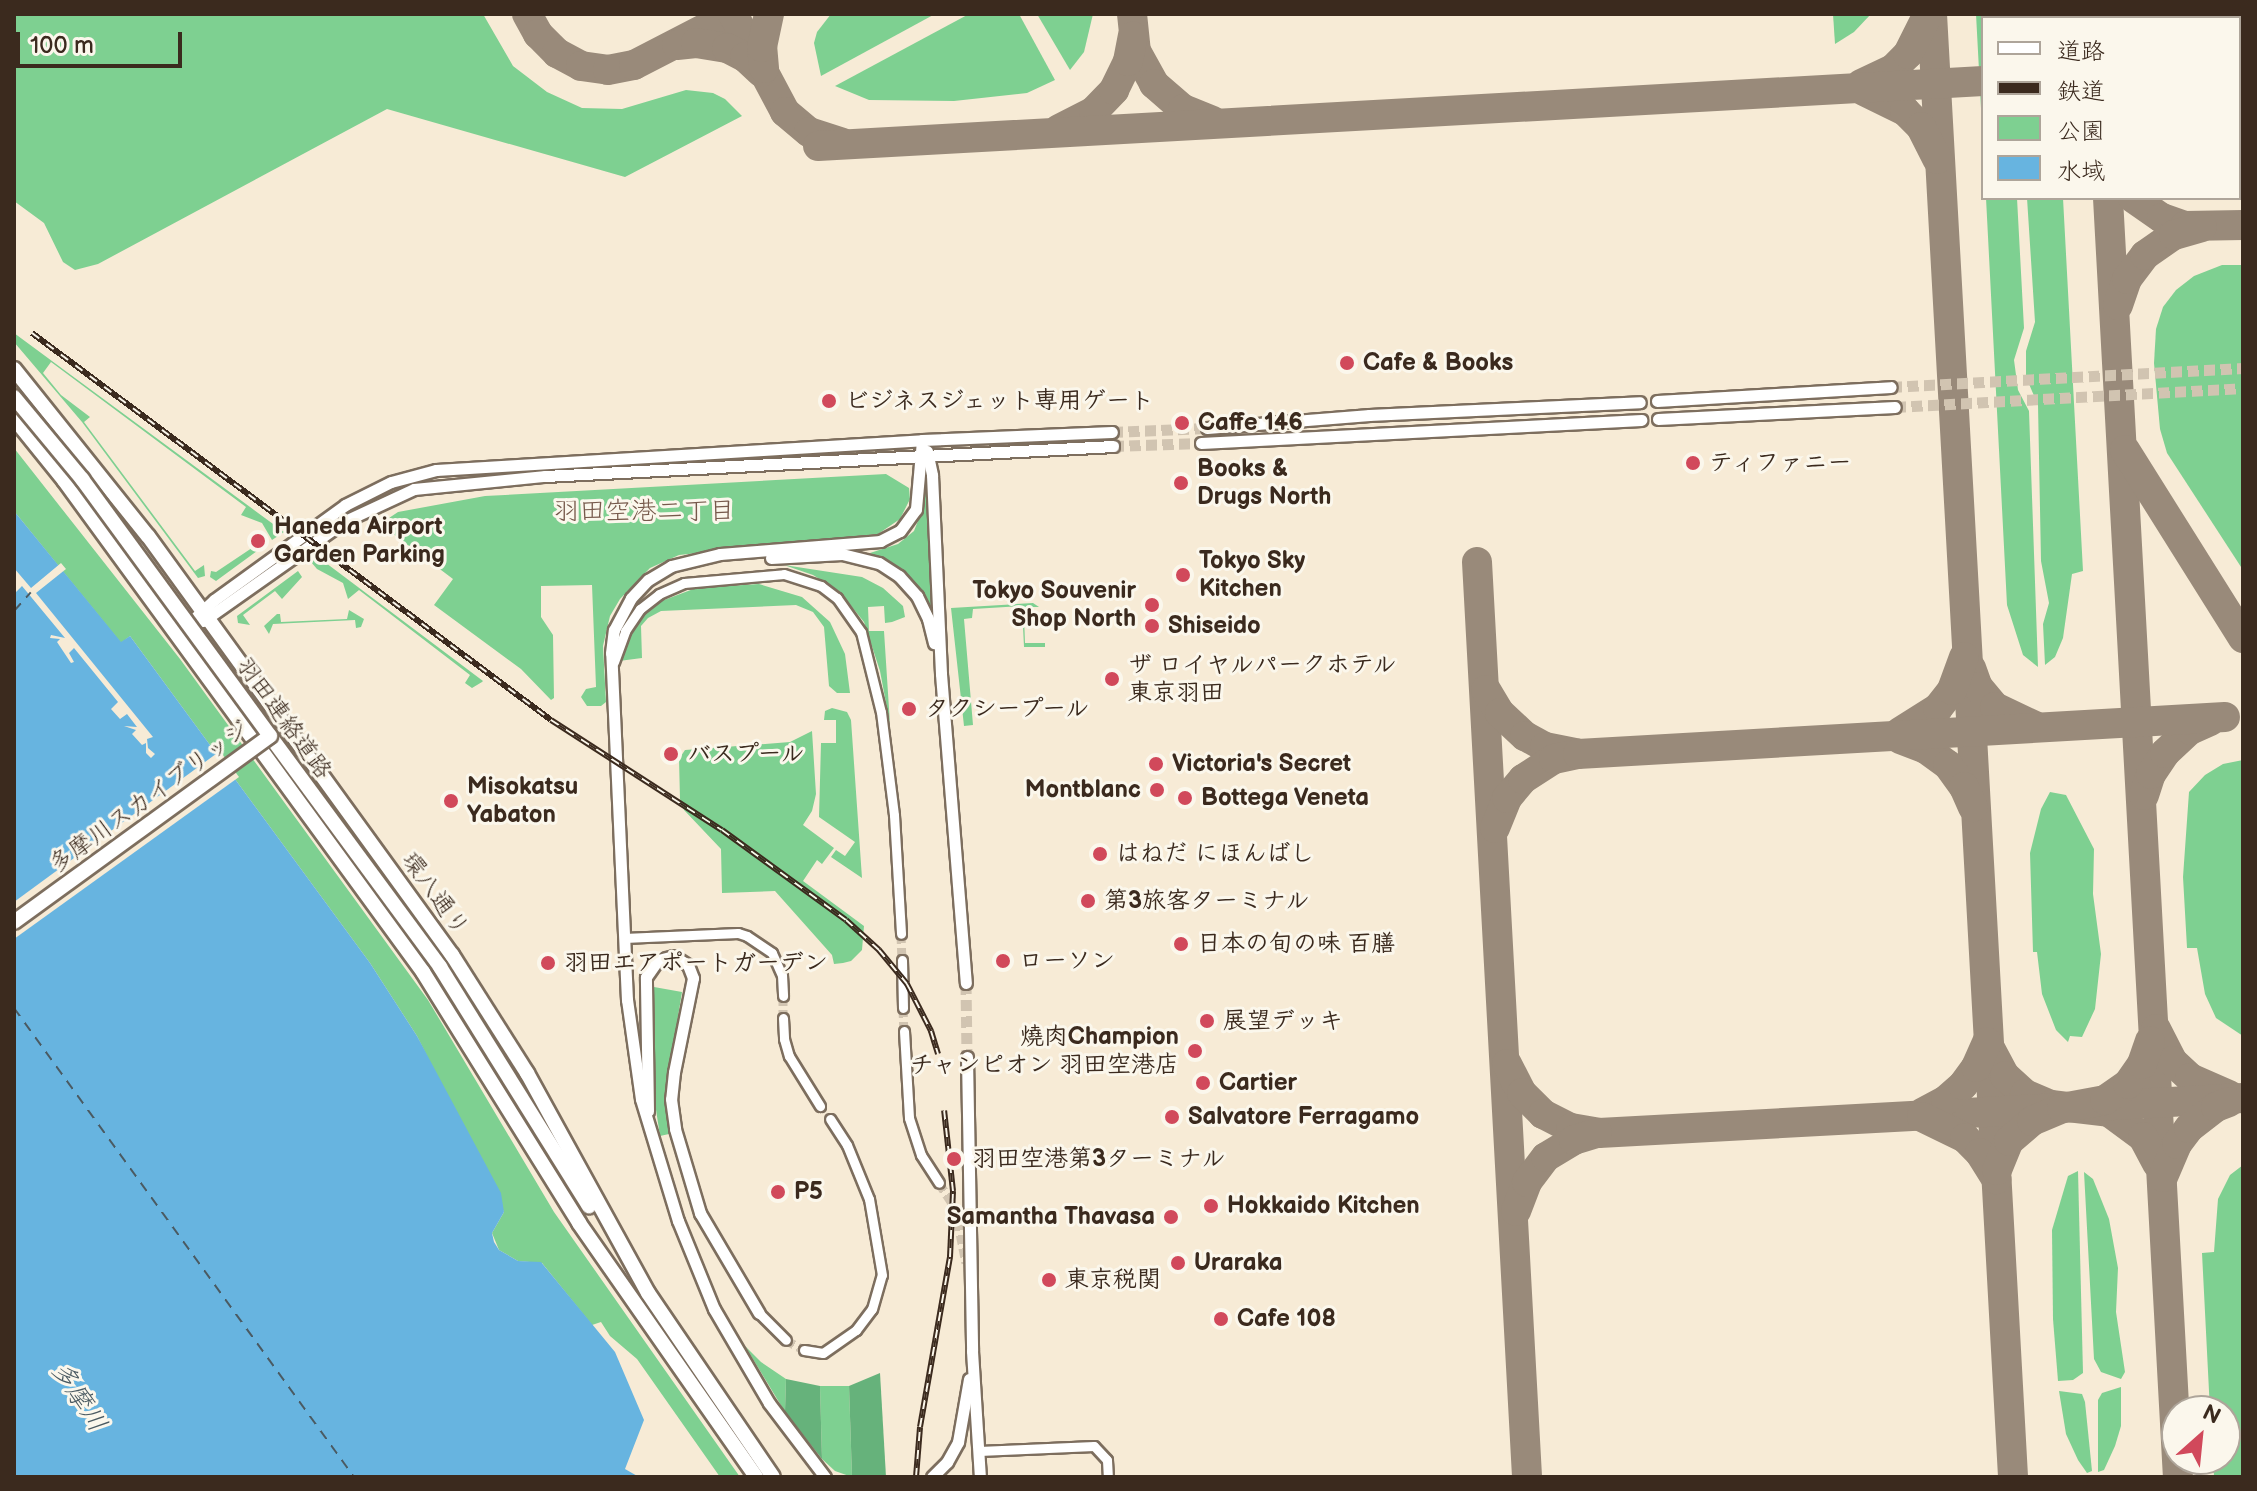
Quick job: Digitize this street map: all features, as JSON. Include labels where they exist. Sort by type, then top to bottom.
[{"type":"main road","name":"環八通り","points":[[14,369],[53,413],[205,614],[452,955],[499,1026],[624,1255],[773,1477]]},
{"type":"main road","name":"羽田連絡道路","points":[[14,397],[82,479],[440,967],[507,1073]]},
{"type":"main road","points":[[14,418],[178,634],[423,972],[579,1223],[756,1477]]},
{"type":"main road","name":"多摩川スカイブリッジ","points":[[14,922],[270,736]]},
{"type":"main road","points":[[507,1073],[579,1223]]},
{"type":"main road","points":[[507,1073],[578,1191],[624,1255]]},
{"type":"street","points":[[1657,401],[1891,387]]},
{"type":"street","points":[[1207,428],[1369,415],[1640,402]]},
{"type":"street","points":[[1658,419],[1895,407]]},
{"type":"street","points":[[1201,443],[1641,420]]},
{"type":"street","points":[[178,634],[345,505],[391,482],[414,475],[460,467],[1112,432]]},
{"type":"street","points":[[922,440],[966,983]]},
{"type":"street","points":[[205,614],[345,521],[414,489],[557,476],[1113,446]]},
{"type":"street","points":[[707,559],[720,554],[864,543],[893,536],[910,522],[916,509],[925,458]]},
{"type":"street","points":[[825,1477],[769,1403],[704,1288],[665,1183],[648,1120],[632,1048],[624,938],[612,674],[614,630],[631,598],[660,572],[683,562],[842,554],[879,563],[899,576],[922,604],[941,674]]},
{"type":"street","points":[[612,674],[620,641],[635,616],[653,598],[678,585],[705,579],[784,574],[821,586],[837,598],[861,632],[881,712],[894,815],[901,934]]},
{"type":"street","points":[[624,938],[747,936],[772,953],[782,975],[783,996]]},
{"type":"street","points":[[648,1120],[646,977],[658,960],[674,956],[688,965],[693,978],[671,1099],[681,1157],[700,1213],[759,1313],[786,1340]]},
{"type":"street","points":[[902,960],[903,1008]]},
{"type":"street","points":[[783,1018],[789,1056],[820,1106]]},
{"type":"street","points":[[904,1031],[909,1118],[921,1155],[939,1183]]},
{"type":"street","points":[[967,1057],[972,1351],[980,1477]]},
{"type":"street","points":[[804,1350],[823,1353],[856,1330],[872,1309],[882,1275],[869,1199],[847,1145],[830,1119]]},
{"type":"street","points":[[966,1263],[970,1286]]},
{"type":"street","points":[[932,1477],[947,1462],[962,1432],[972,1351]]},
{"type":"street","points":[[979,1451],[1094,1446],[1107,1460],[1108,1477]]},
{"type":"street","points":[[816,1466],[832,1477]]},
{"type":"green space","points":[[14,14],[483,14],[513,66],[547,92],[582,108],[622,109],[686,90],[713,93],[725,99],[742,116],[625,177],[387,109],[98,264],[75,270],[63,262],[44,223],[14,201]]},
{"type":"green space","points":[[831,14],[935,14],[821,76],[814,43],[817,32]]},
{"type":"green space","points":[[969,14],[1019,14],[1055,80],[1027,93],[954,101],[869,100],[835,86]]},
{"type":"green space","points":[[1037,14],[1093,14],[1084,52],[1070,70]]},
{"type":"green space","points":[[1833,14],[1871,14],[1854,32],[1835,44]]},
{"type":"green space","points":[[1976,14],[2006,14],[1981,16],[1981,108]]},
{"type":"green space","points":[[2243,14],[2243,185],[2241,16],[2160,16]]},
{"type":"green space","points":[[1986,200],[2017,200],[2024,328],[2014,360],[2018,390],[2029,411],[2038,667],[2023,655],[2007,605]]},
{"type":"green space","points":[[2027,200],[2063,200],[2083,571],[2072,574],[2063,638],[2055,657],[2045,665],[2043,624],[2049,603],[2041,561],[2038,405],[2026,377],[2026,351],[2035,322]]},
{"type":"green space","points":[[2222,265],[2243,265],[2243,570],[2167,453],[2160,429],[2154,363],[2156,329],[2163,307],[2176,290],[2194,276]]},
{"type":"green space","points":[[14,333],[284,532],[272,540],[262,523],[241,515],[246,507],[51,362],[43,373],[61,395],[90,417],[84,422],[195,571],[204,565],[205,576],[198,578],[82,422],[14,342]]},
{"type":"green space","points":[[14,448],[180,659],[428,1000],[554,1212],[740,1477],[720,1477],[637,1359],[610,1336],[601,1322],[592,1325],[542,1263],[518,1261],[499,1250],[492,1233],[504,1212],[417,1036],[370,963],[130,636],[121,643],[14,511]]},
{"type":"green space","points":[[886,474],[909,488],[910,499],[900,519],[878,534],[679,555],[650,568],[620,599],[610,616],[603,646],[606,702],[601,706],[587,706],[581,697],[586,689],[596,687],[592,585],[541,586],[541,617],[553,635],[554,698],[551,700],[521,669],[434,605],[453,579],[380,524],[398,512],[485,496]]},
{"type":"green space","points":[[925,480],[933,611],[911,579],[870,553],[898,544],[914,531],[925,503]]},
{"type":"green space","points":[[258,544],[261,548],[216,581],[210,577],[211,571],[216,572]]},
{"type":"green space","points":[[318,557],[483,681],[472,688],[465,683],[470,675],[359,590],[348,599],[343,583],[317,569],[311,562]]},
{"type":"green space","points":[[784,565],[862,577],[883,588],[903,606],[905,617],[885,623],[884,606],[868,607],[869,631],[884,631],[890,724],[880,671],[864,622],[839,591],[813,575]]},
{"type":"green space","points":[[298,571],[302,577],[282,599],[275,591],[243,615],[250,625],[238,623],[237,616]]},
{"type":"green space","points":[[759,584],[802,597],[830,622],[845,654],[850,693],[837,693],[829,686],[824,627],[813,612],[796,605],[661,611],[641,626],[642,658],[619,661],[632,628],[651,605],[696,588]]},
{"type":"green space","points":[[1033,603],[1039,607],[1030,607],[1030,615],[1024,616],[1025,643],[1045,643],[1045,647],[1024,647],[1022,606],[973,609],[972,618],[964,619],[973,725],[964,726],[951,608]]},
{"type":"green space","points":[[349,610],[364,619],[361,627],[356,628],[355,620],[273,624],[269,634],[264,626],[277,614],[280,614],[281,622],[347,619]]},
{"type":"green space","points":[[832,708],[847,712],[851,720],[862,878],[831,857],[836,850],[845,856],[855,842],[819,817],[821,743],[836,743],[836,720],[824,720],[825,711]]},
{"type":"green space","points":[[812,731],[816,794],[812,811],[803,825],[834,848],[822,864],[817,860],[803,881],[864,926],[862,950],[851,961],[843,963],[834,964],[832,955],[775,891],[722,893],[721,849],[684,810],[680,799],[679,759],[685,750],[790,742]]},
{"type":"green space","points":[[2243,760],[2243,1036],[2216,1018],[2205,994],[2197,948],[2187,948],[2183,877],[2189,792],[2205,775],[2223,764]]},
{"type":"green space","points":[[2050,792],[2066,795],[2094,849],[2093,894],[2101,954],[2095,1009],[2082,1037],[2070,1036],[2068,1042],[2056,1030],[2042,994],[2037,952],[2033,952],[2030,853],[2041,809]]},
{"type":"green space","points":[[654,987],[682,992],[665,1097],[669,1134],[660,1136],[653,1090]]},
{"type":"green space","points":[[2243,1165],[2243,1477],[2214,1477],[2241,1475],[2241,1395],[2209,1395],[2202,1253],[2214,1252],[2218,1199],[2230,1175]]},
{"type":"green space","points":[[2078,1171],[2083,1373],[2073,1380],[2058,1381],[2053,1319],[2052,1230],[2068,1176]]},
{"type":"green space","points":[[2084,1172],[2093,1179],[2109,1219],[2118,1268],[2116,1312],[2125,1372],[2121,1379],[2101,1372],[2094,1359]]},
{"type":"green space","points":[[745,1346],[761,1362],[786,1379],[785,1412]]},
{"type":"green space","points":[[880,1373],[886,1477],[852,1477],[849,1386]]},
{"type":"green space","points":[[786,1379],[820,1386],[822,1459],[785,1412]]},
{"type":"green space","points":[[820,1386],[849,1386],[852,1477],[835,1471],[822,1459]]},
{"type":"green space","points":[[2121,1387],[2121,1426],[2104,1470],[2098,1472],[2098,1400],[2102,1393]]},
{"type":"green space","points":[[2059,1391],[2082,1394],[2085,1402],[2092,1471],[2087,1473],[2066,1434]]},
{"type":"water","name":"多摩川","points":[[14,511],[121,642],[130,636],[370,963],[417,1036],[501,1193],[504,1212],[492,1233],[499,1250],[518,1261],[541,1262],[615,1352],[644,1420],[625,1469],[639,1477],[14,1477]]},
{"type":"pier","points":[[61,563],[66,569],[36,593],[153,737],[147,739],[148,748],[155,754],[151,758],[146,753],[146,743],[142,745],[132,734],[136,730],[124,726],[137,727],[127,714],[120,719],[111,709],[118,702],[74,648],[69,653],[74,662],[71,663],[57,642],[60,639],[50,638],[51,635],[65,638],[22,586],[16,592],[14,590],[14,568],[31,588]]},
{"type":"pier","points":[[220,751],[239,777],[14,939],[14,902]]},
{"type":"ferry route","points":[[14,611],[31,592]]},
{"type":"ferry route","points":[[14,1008],[354,1477]]},
{"type":"taxiway","points":[[527,14],[538,34],[557,53],[581,66],[608,70],[634,65],[733,14],[785,112],[809,132],[842,143]]},
{"type":"taxiway","points":[[764,68],[762,47],[769,14]]},
{"type":"taxiway","points":[[1132,14],[1136,51],[1154,84],[1183,109],[1213,121]]},
{"type":"taxiway","points":[[1861,84],[1893,69],[1908,54],[1928,14]]},
{"type":"taxiway","points":[[1932,14],[2013,1477]]},
{"type":"taxiway","points":[[1059,129],[1094,111],[1114,90],[1128,61],[1133,36]]},
{"type":"taxiway","points":[[677,45],[696,43],[727,48],[745,57],[761,72]]},
{"type":"taxiway","points":[[818,146],[1981,81]]},
{"type":"taxiway","points":[[1864,91],[1905,111],[1921,127],[1937,159]]},
{"type":"taxiway","points":[[2108,200],[2178,1477]]},
{"type":"taxiway","points":[[2136,200],[2162,218],[2185,226],[2243,225]]},
{"type":"taxiway","points":[[2118,305],[2127,279],[2145,255],[2174,235],[2202,227]]},
{"type":"taxiway","points":[[2125,450],[2243,638]]},
{"type":"taxiway","points":[[1477,562],[1527,1477]]},
{"type":"taxiway","points":[[1900,732],[1938,708],[1952,690],[1964,657]]},
{"type":"taxiway","points":[[1971,668],[1978,687],[1995,707],[2035,726]]},
{"type":"taxiway","points":[[1486,690],[1500,713],[1525,736],[1545,747],[1576,753]]},
{"type":"taxiway","points":[[1495,828],[1507,798],[1523,779],[1554,759],[1578,754],[2225,717]]},
{"type":"taxiway","points":[[2144,795],[2151,774],[2165,753],[2190,730],[2210,721]]},
{"type":"taxiway","points":[[1900,739],[1926,749],[1948,765],[1964,787],[1973,807]]},
{"type":"taxiway","points":[[2156,1029],[2172,1061],[2190,1078],[2229,1095]]},
{"type":"taxiway","points":[[1997,1170],[2009,1141],[2032,1121],[2062,1108],[2105,1100],[2128,1084],[2142,1064],[2150,1041]]},
{"type":"taxiway","points":[[1922,1113],[1946,1100],[1963,1085],[1976,1067],[1987,1042]]},
{"type":"taxiway","points":[[1991,1050],[2005,1076],[2025,1094],[2051,1105],[2109,1112],[2143,1137],[2157,1163]]},
{"type":"taxiway","points":[[1507,1064],[1522,1093],[1543,1114],[1571,1128],[1599,1133],[2243,1098]]},
{"type":"taxiway","points":[[2163,1177],[2177,1144],[2189,1128],[2216,1107],[2229,1102]]},
{"type":"taxiway","points":[[1922,1117],[1965,1138],[1980,1153],[1996,1179]]},
{"type":"taxiway","points":[[1516,1211],[1527,1182],[1546,1157],[1574,1140],[1597,1133]]},
{"type":"tunnel","points":[[1891,387],[2243,368]]},
{"type":"tunnel","points":[[1895,407],[2243,388]]},
{"type":"tunnel","points":[[1112,432],[1207,428]]},
{"type":"tunnel","points":[[1113,446],[1201,443]]},
{"type":"tunnel","points":[[901,934],[902,960]]},
{"type":"tunnel","points":[[966,983],[967,1057]]},
{"type":"tunnel","points":[[783,996],[783,1018]]},
{"type":"tunnel","points":[[903,1008],[904,1031]]},
{"type":"tunnel","points":[[939,1183],[955,1208],[966,1263]]},
{"type":"tunnel","points":[[786,1340],[804,1350]]},
{"type":"railway","points":[[32,333],[551,720],[722,830],[846,920],[879,950],[907,984],[931,1031],[938,1054]]},
{"type":"railway","points":[[916,1477],[920,1427],[950,1257],[953,1191],[944,1110]]},
{"type":"place","name":"Cafe & Books","points":[[1347,363]]},
{"type":"place","name":"ビジネスジェット専用ゲート","points":[[829,401]]},
{"type":"place","name":"Caffe 146","points":[[1182,423]]},
{"type":"place","name":"ティファニー","points":[[1693,463]]},
{"type":"place","name":"Books & Drugs North","points":[[1181,483]]},
{"type":"place","name":"Haneda Airport Garden Parking","points":[[258,541]]},
{"type":"place","name":"Tokyo Sky Kitchen","points":[[1183,575]]},
{"type":"place","name":"Tokyo Souvenir Shop North","points":[[1152,605]]},
{"type":"place","name":"Shiseido","points":[[1152,626]]},
{"type":"place","name":"ザ ロイヤルパークホテル 東京羽田","points":[[1112,679]]},
{"type":"place","name":"タクシープール","points":[[909,709]]},
{"type":"place","name":"バスプール","points":[[671,754]]},
{"type":"place","name":"Victoria's Secret","points":[[1156,764]]},
{"type":"place","name":"Montblanc","points":[[1157,790]]},
{"type":"place","name":"Bottega Veneta","points":[[1185,798]]},
{"type":"place","name":"Misokatsu Yabaton","points":[[451,801]]},
{"type":"place","name":"はねだ にほんばし","points":[[1100,854]]},
{"type":"place","name":"第3旅客ターミナル","points":[[1088,901]]},
{"type":"place","name":"日本の旬の味 百膳","points":[[1181,944]]},
{"type":"place","name":"ローソン","points":[[1003,961]]},
{"type":"place","name":"羽田エアポートガーデン","points":[[548,963]]},
{"type":"place","name":"展望デッキ","points":[[1207,1021]]},
{"type":"place","name":"燒肉Champion チャンピオン 羽田空港店","points":[[1195,1051]]},
{"type":"place","name":"Cartier","points":[[1203,1083]]},
{"type":"place","name":"Salvatore Ferragamo","points":[[1172,1117]]},
{"type":"place","name":"羽田空港第3ターミナル","points":[[954,1159]]},
{"type":"place","name":"P5","points":[[778,1192]]},
{"type":"place","name":"Hokkaido Kitchen","points":[[1211,1206]]},
{"type":"place","name":"Samantha Thavasa","points":[[1171,1217]]},
{"type":"place","name":"Uraraka","points":[[1178,1263]]},
{"type":"place","name":"東京税関","points":[[1049,1280]]},
{"type":"place","name":"Cafe 108","points":[[1221,1319]]},
{"type":"district","name":"羽田空港二丁目","points":[[644,512]]}]
